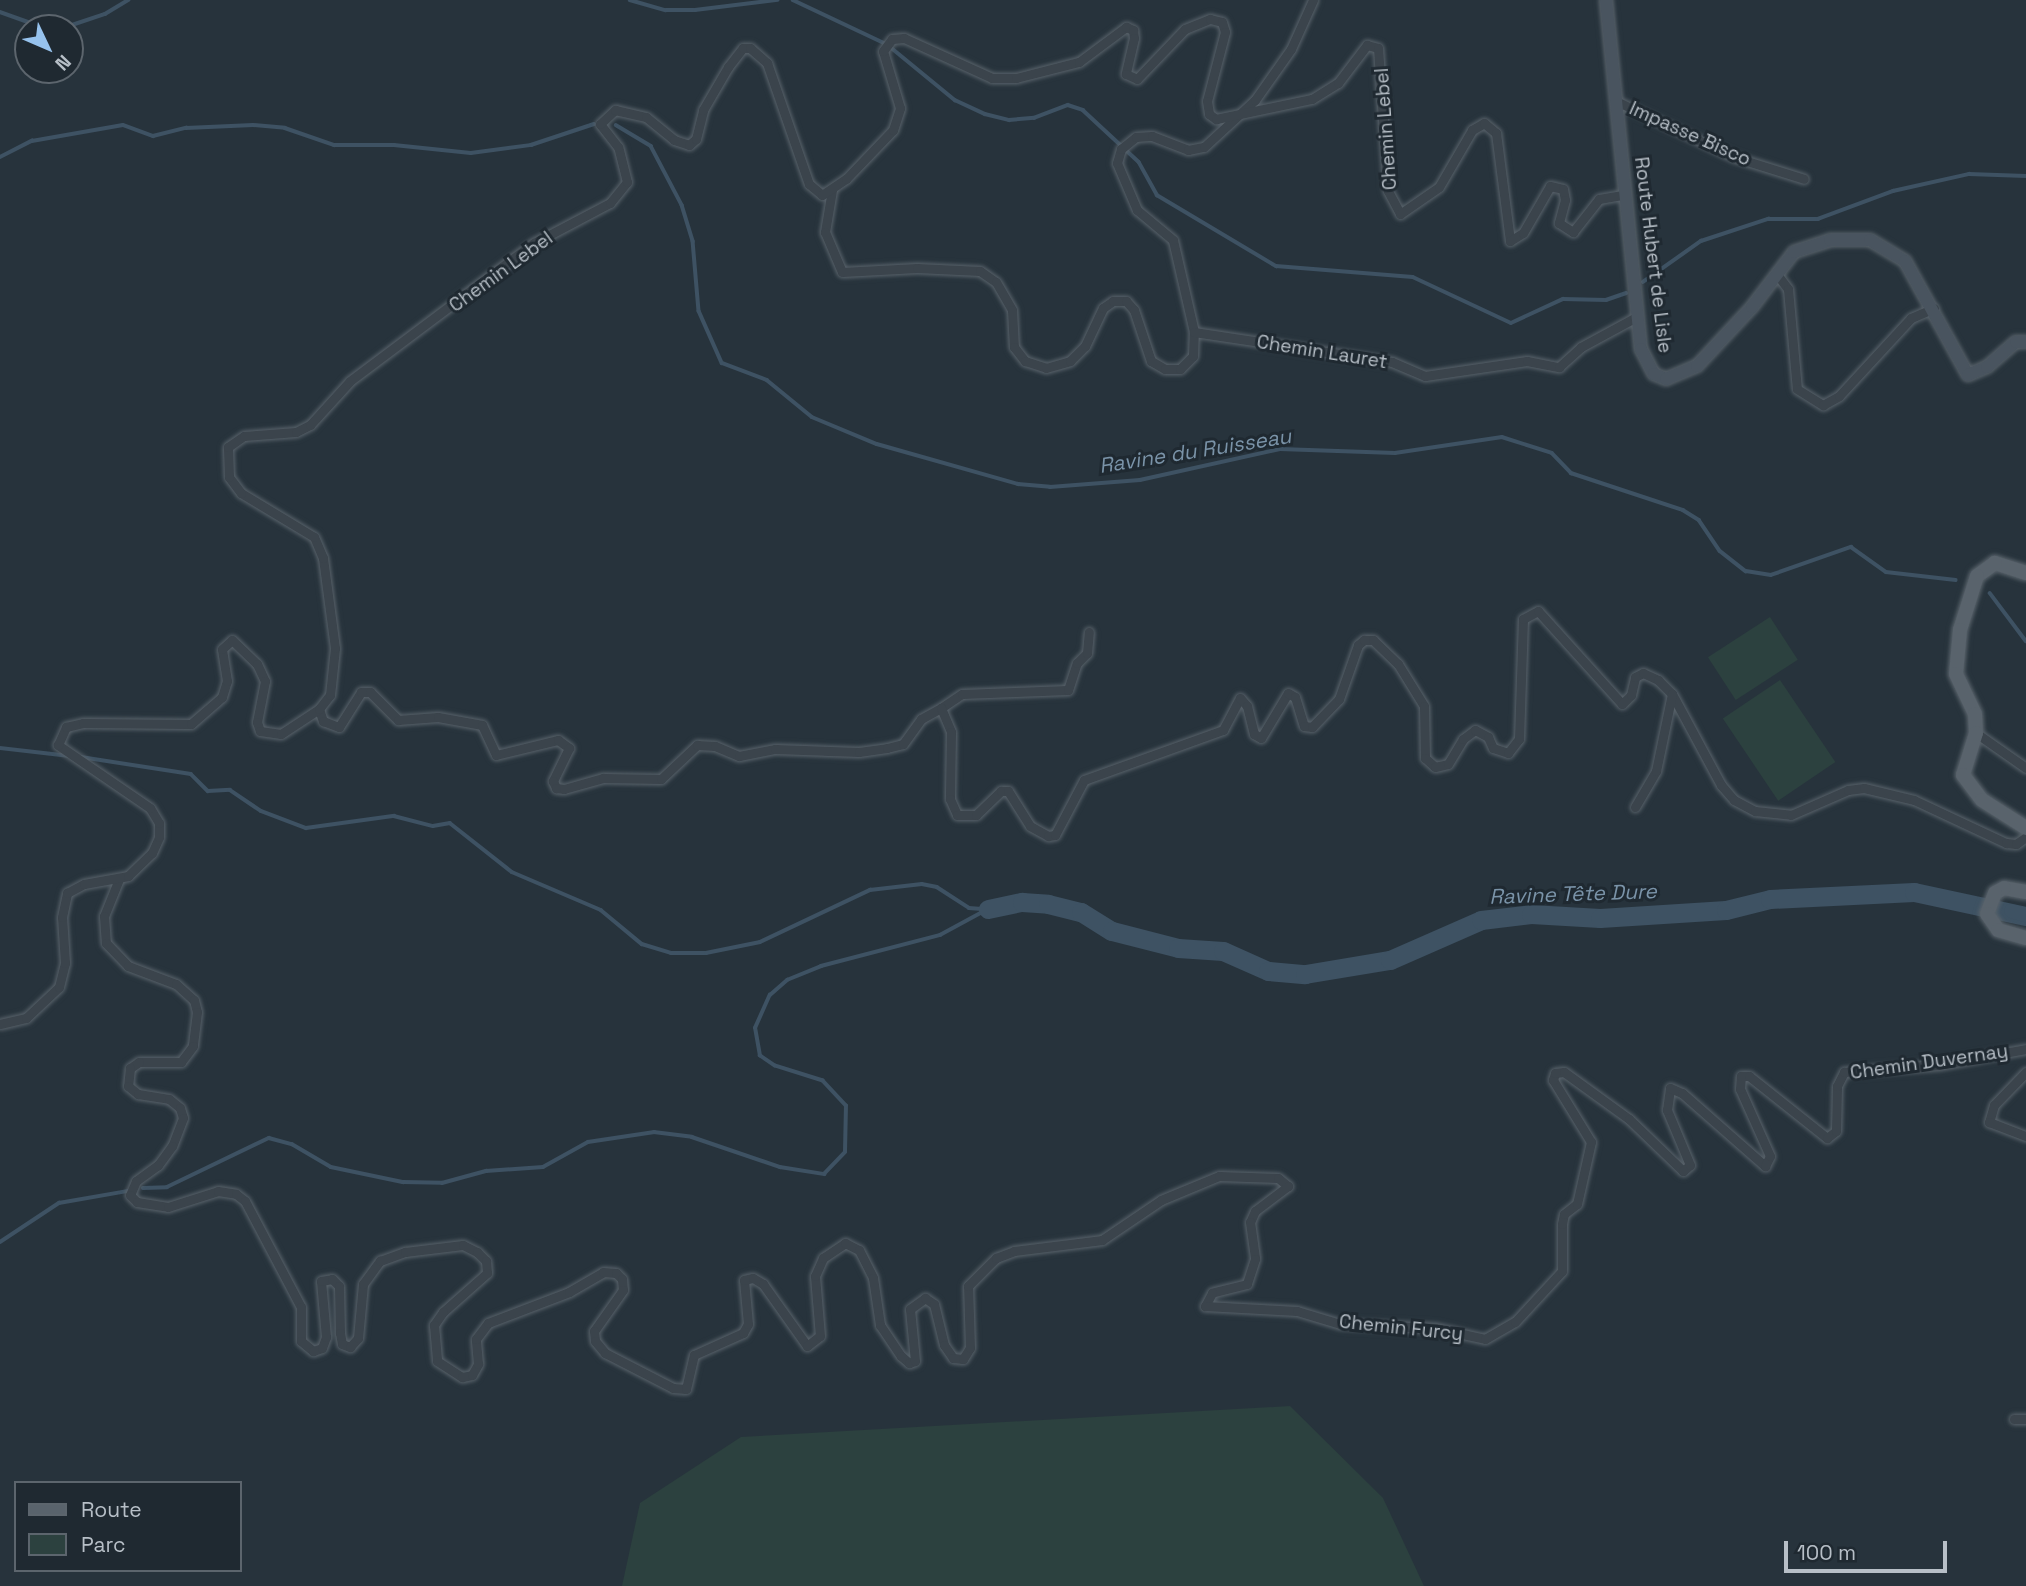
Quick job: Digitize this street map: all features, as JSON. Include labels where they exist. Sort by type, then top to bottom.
[{"type":"main road","name":"Route Hubert de Lisle","points":[[1606,0],[1641,349],[1654,374],[1667,379],[1685,374],[1752,307],[1794,252],[1814,242],[1870,240],[1905,261],[1934,308],[1956,360],[1968,375],[1987,367],[2016,342],[2026,342]]},
{"type":"main road","points":[[2026,573],[2009,565],[1984,567],[1968,605],[1956,674],[1975,714],[1976,733],[1965,761],[1963,775],[1970,788],[2026,828]]},
{"type":"main road","points":[[2026,892],[2004,888],[1995,893],[1987,914],[1998,930],[2026,938]]},
{"type":"street","points":[[832,190],[825,232],[842,272],[917,268],[981,271],[1006,296],[1012,310],[1014,347],[1025,361],[1046,368],[1070,361],[1085,346],[1094,319],[1113,301],[1126,301],[1134,310],[1151,360],[1165,369],[1180,369],[1193,356],[1194,332],[1173,240],[1137,210],[1117,163],[1121,149],[1136,137],[1152,136],[1188,149],[1204,147],[1243,116],[1291,49],[1313,0]]},
{"type":"street","name":"Chemin Lebel","points":[[319,709],[333,684],[335,648],[323,558],[314,537],[240,493],[227,469],[229,447],[236,440],[296,432],[310,425],[350,381],[534,243],[610,203],[627,182],[622,156],[600,124],[607,114],[615,110],[646,117],[674,140],[689,145],[696,139],[703,110],[743,48],[755,51],[767,63],[812,190],[822,195],[832,190],[884,141],[899,116],[897,93],[883,51],[892,39],[904,38],[992,78],[1016,78],[1079,62],[1126,27],[1133,30],[1134,38],[1126,74],[1137,79],[1185,29],[1203,20],[1222,22],[1224,38],[1206,108],[1216,118],[1243,116],[1319,95],[1338,83],[1360,51],[1373,45],[1381,54],[1388,191],[1394,211],[1407,212],[1439,187],[1472,130],[1484,123],[1496,133],[1510,241],[1523,233],[1550,186],[1563,189],[1565,200],[1559,223],[1573,232],[1599,199],[1626,194]]},
{"type":"street","name":"Impasse Bisco","points":[[1616,102],[1734,158],[1804,179]]},
{"type":"street","points":[[1776,273],[1788,289],[1797,389],[1823,405],[1839,396],[1912,318],[1934,308]]},
{"type":"street","name":"Chemin Lauret","points":[[1194,332],[1392,362],[1425,376],[1527,361],[1559,368],[1581,347],[1638,316]]},
{"type":"street","points":[[941,708],[951,732],[950,800],[957,815],[976,815],[1001,791],[1009,791],[1030,826],[1048,836],[1055,835],[1084,780],[1223,730],[1240,698],[1247,706],[1254,734],[1261,738],[1288,694],[1295,697],[1304,726],[1312,727],[1339,699],[1358,645],[1364,640],[1373,640],[1398,664],[1424,706],[1425,758],[1435,767],[1448,764],[1463,739],[1475,730],[1500,753],[1515,749],[1519,739],[1523,619],[1531,613],[1547,617],[1622,704],[1631,695],[1634,677],[1643,673],[1658,680],[1672,694],[1707,765],[1734,800],[1755,811],[1791,815],[1848,790],[1864,788],[1914,800],[2006,843],[2026,836]]},
{"type":"street","points":[[0,1024],[26,1018],[59,987],[65,963],[62,917],[67,894],[84,884],[119,879],[141,867],[152,853],[159,823],[132,794],[68,756],[58,745],[66,727],[83,723],[191,724],[222,697],[227,681],[222,649],[232,640],[257,664],[265,681],[257,722],[260,731],[281,734],[319,709],[323,721],[339,727],[361,692],[370,692],[398,720],[438,717],[482,725],[496,755],[558,740],[569,748],[553,781],[556,788],[564,789],[603,778],[661,779],[698,745],[715,746],[739,756],[775,749],[859,752],[902,744],[921,719],[962,694],[1068,690],[1077,663],[1087,653],[1089,632]]},
{"type":"street","points":[[1635,807],[1656,771],[1672,694]]},
{"type":"street","points":[[1976,733],[2026,768]]},
{"type":"street","name":"Chemin Furcy","points":[[119,879],[104,916],[106,943],[128,967],[176,984],[194,1000],[197,1012],[193,1046],[181,1062],[139,1062],[130,1068],[128,1086],[138,1094],[169,1100],[180,1108],[183,1118],[172,1146],[158,1165],[136,1181],[130,1195],[137,1202],[168,1207],[218,1191],[236,1194],[245,1201],[301,1307],[301,1341],[313,1351],[322,1348],[326,1337],[321,1281],[332,1279],[339,1286],[340,1333],[342,1344],[350,1347],[358,1338],[363,1284],[380,1261],[405,1252],[463,1245],[485,1261],[487,1273],[443,1312],[435,1325],[437,1361],[449,1371],[462,1377],[472,1375],[478,1364],[476,1339],[488,1323],[569,1292],[603,1272],[616,1273],[622,1279],[623,1290],[594,1331],[596,1340],[605,1353],[673,1388],[686,1389],[693,1375],[694,1355],[743,1333],[748,1324],[744,1280],[754,1278],[763,1284],[801,1342],[807,1346],[817,1343],[820,1312],[815,1276],[823,1258],[845,1243],[859,1250],[873,1278],[880,1325],[901,1356],[909,1363],[915,1361],[910,1309],[925,1298],[934,1304],[944,1345],[953,1358],[964,1359],[970,1348],[968,1286],[996,1258],[1014,1251],[1102,1240],[1161,1200],[1219,1175],[1278,1178],[1288,1186],[1255,1211],[1250,1222],[1255,1259],[1247,1284],[1212,1293],[1205,1306],[1297,1311],[1340,1324],[1435,1328],[1485,1339],[1515,1322],[1558,1281],[1564,1251],[1564,1214],[1577,1204]]},
{"type":"street","name":"Chemin Duvernay","points":[[1577,1204],[1591,1142],[1553,1080],[1559,1071],[1629,1119],[1683,1171],[1690,1165],[1667,1110],[1670,1088],[1682,1093],[1765,1166],[1770,1156],[1740,1089],[1741,1076],[1749,1076],[1827,1138],[1836,1131],[1837,1086],[1844,1072],[1938,1065],[2026,1049]]},
{"type":"street","name":"Chemin Duvernay","points":[[2026,1072],[1994,1105],[1989,1122],[2026,1136]]},
{"type":"street","points":[[2014,1419],[2026,1419]]},
{"type":"green space","points":[[1770,617],[1798,660],[1736,700],[1708,657]]},
{"type":"green space","points":[[1780,680],[1835,762],[1778,801],[1723,719]]},
{"type":"green space","points":[[1290,1406],[1383,1498],[1424,1586],[622,1586],[640,1503],[741,1437]]},
{"type":"waterway","points":[[84,21],[105,14],[128,0]]},
{"type":"waterway","points":[[630,0],[666,10],[695,10],[777,0]]},
{"type":"waterway","points":[[793,0],[888,45],[955,100],[985,114],[1009,120],[1034,118],[1068,105],[1083,110],[1139,162],[1157,195],[1276,266],[1413,277],[1511,323],[1563,299],[1606,300],[1626,293]]},
{"type":"waterway","points":[[0,12],[14,17]]},
{"type":"waterway","name":"Ravine du Ruisseau","points":[[0,157],[32,141],[123,125],[153,136],[186,128],[253,125],[285,128],[334,145],[394,145],[471,153],[531,145],[594,124]]},
{"type":"waterway","name":"Ravine du Ruisseau","points":[[616,125],[651,146],[682,205],[693,241],[699,311],[722,363],[767,380],[812,417],[877,444],[1018,484],[1050,487],[1140,480],[1280,449],[1395,453],[1502,437],[1552,453],[1571,473],[1683,510],[1699,520],[1720,551],[1746,571],[1771,575],[1851,547],[1886,572],[1956,580]]},
{"type":"waterway","points":[[1643,282],[1701,241],[1768,219],[1818,219],[1893,191],[1969,174],[2026,176]]},
{"type":"waterway","name":"Ravine du Ruisseau","points":[[1990,593],[2026,641]]},
{"type":"waterway","name":"Ravine Tête Dure","points":[[0,748],[70,756]]},
{"type":"waterway","name":"Ravine Tête Dure","points":[[81,757],[191,774],[208,791],[230,790],[261,811],[306,828],[394,816],[433,826],[450,823],[512,872],[601,910],[642,944],[671,953],[706,953],[760,942],[870,890],[922,884],[937,887],[969,908],[982,909]]},
{"type":"waterway","name":"Ravine Tête Dure","points":[[988,909],[1022,902],[1048,904],[1081,912],[1112,931],[1178,948],[1223,951],[1268,971],[1305,974],[1390,960],[1481,920],[1531,914],[1600,918],[1726,910],[1770,899],[1914,892],[2026,916]]},
{"type":"waterway","points":[[143,1188],[167,1187],[269,1138],[292,1144],[331,1167],[403,1182],[442,1183],[486,1171],[543,1167],[588,1142],[654,1132],[692,1137],[780,1167],[824,1174],[845,1152],[846,1106],[823,1081],[775,1066],[760,1056],[755,1028],[770,995],[787,980],[821,966],[940,935],[988,909]]},
{"type":"waterway","points":[[0,1242],[59,1203],[128,1191]]}]
